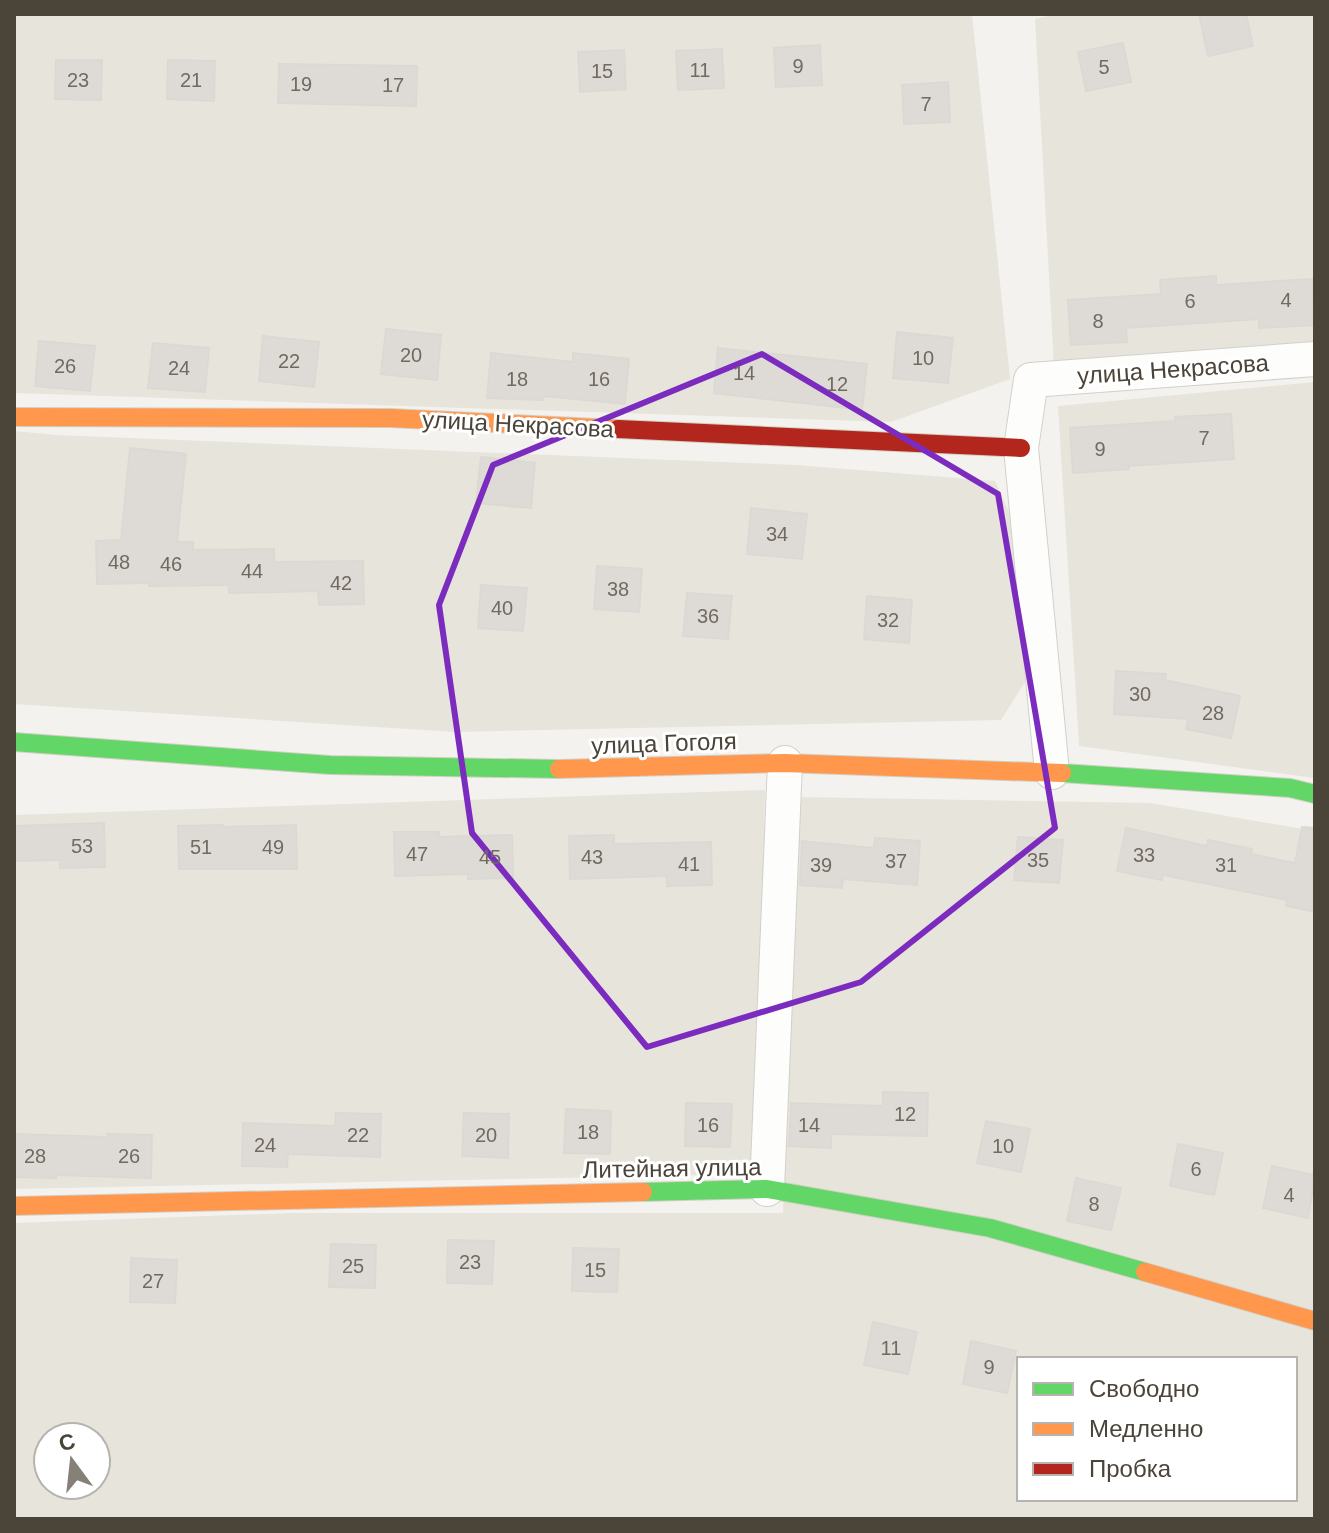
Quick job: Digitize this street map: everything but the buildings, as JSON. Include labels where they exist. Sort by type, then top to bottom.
[{"type":"street","name":"улица Некрасова","points":[[14,417],[390,418],[1021,448],[1031,380],[1315,359]]},
{"type":"street","points":[[1021,448],[1052,772]]},
{"type":"street","name":"улица Гоголя","points":[[14,742],[330,765],[563,769],[785,763],[1052,772],[1290,788],[1315,794]]},
{"type":"street","points":[[767,1189],[785,763]]},
{"type":"street","name":"Литейная улица","points":[[14,1206],[767,1189],[990,1228],[1315,1321]]},
{"type":"highlighted area","points":[[762,354],[998,494],[1055,828],[861,982],[647,1047],[472,833],[439,605],[493,465]]},
{"type":"shaded area","points":[[14,14],[972,14],[1010,379],[891,422],[14,393]]},
{"type":"shaded area","points":[[1056,14],[1315,14],[1315,343],[1054,367],[1035,19]]},
{"type":"shaded area","points":[[1315,382],[1315,778],[1079,746],[1058,406]]},
{"type":"shaded area","points":[[14,431],[796,465],[995,481],[1017,530],[1025,682],[1001,720],[455,732],[14,704]]},
{"type":"shaded area","points":[[765,790],[757,1174],[14,1189],[14,815]]},
{"type":"shaded area","points":[[798,797],[1151,803],[1315,831],[1315,1519],[14,1519],[14,1223],[293,1213],[783,1213]]},
{"type":"traffic: fast","points":[[14,742],[330,765],[559,769]]},
{"type":"traffic: fast","points":[[1062,773],[1290,788],[1315,794]]},
{"type":"traffic: fast","points":[[643,1192],[767,1189],[990,1228],[1145,1272]]},
{"type":"traffic: slow","points":[[14,417],[390,418],[618,429]]},
{"type":"traffic: slow","points":[[559,769],[785,763],[1062,773]]},
{"type":"traffic: slow","points":[[14,1206],[643,1192]]},
{"type":"traffic: slow","points":[[1145,1272],[1315,1321]]},
{"type":"traffic: jam","points":[[618,429],[1021,448]]}]
